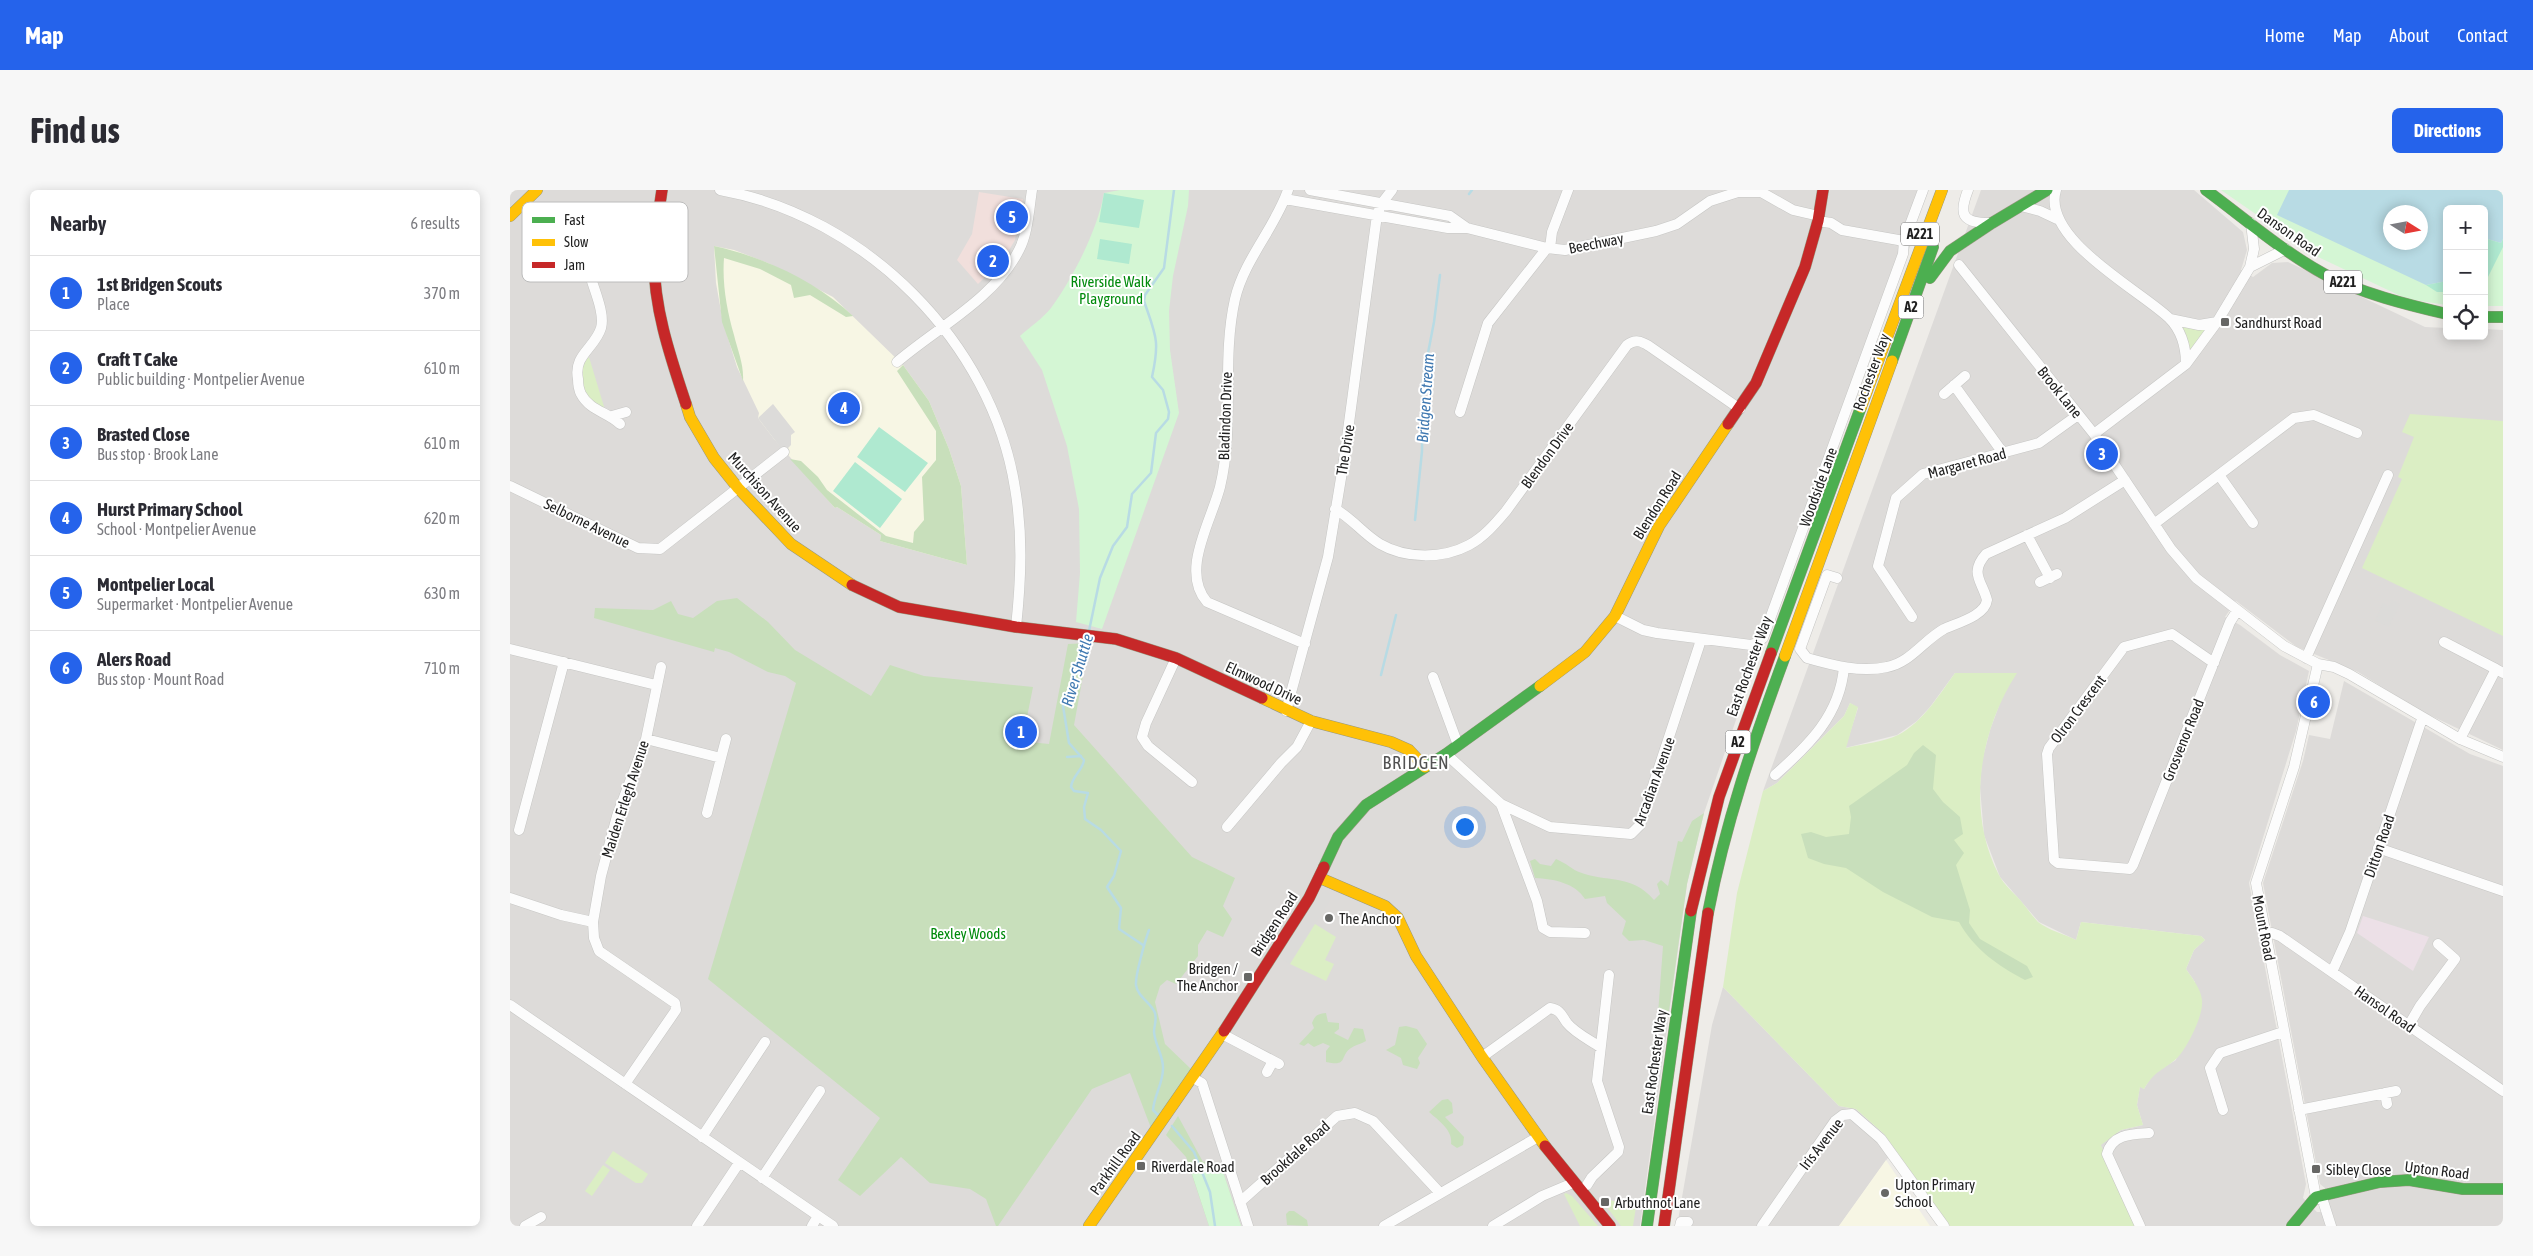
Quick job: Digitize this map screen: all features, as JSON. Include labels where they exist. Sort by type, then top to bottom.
[{"type":"main road","points":[[524,202],[537,190]]},
{"type":"main road","name":"Blendon Road","points":[[1425,767],[1446,754],[1506,708],[1574,663],[1615,616],[1659,526],[1756,383],[1782,326],[1805,267],[1819,218],[1823,190]]},
{"type":"main road","name":"A221","points":[[1908,278],[1914,251],[1935,190]]},
{"type":"main road","name":"A2","points":[[1908,278],[1942,190]]},
{"type":"main road","name":"Rochester Way","points":[[1868,424],[1953,190]]},
{"type":"main road","points":[[1868,424],[1886,393],[1925,288],[1938,262],[1950,250],[2047,190]]},
{"type":"main road","name":"Danson Road","points":[[2206,190],[2286,249],[2325,274],[2352,286],[2415,308],[2443,313]]},
{"type":"main road","points":[[510,214],[522,203]]},
{"type":"main road","name":"East Rochester Way","points":[[1647,1226],[1690,914],[1710,827],[1739,737],[1908,278]]},
{"type":"main road","name":"Murchison Avenue","points":[[656,282],[666,345],[690,417],[714,458],[738,488],[792,544],[860,590],[899,607],[1016,627],[1085,635]]},
{"type":"main road","points":[[2488,317],[2503,317]]},
{"type":"main road","name":"East Rochester Way","points":[[1664,1226],[1705,929],[1727,826],[1746,762],[1868,424]]},
{"type":"main road","name":"Elmwood Drive","points":[[1085,635],[1135,644],[1176,658],[1286,711],[1311,721],[1391,742],[1410,751],[1425,767]]},
{"type":"main road","name":"Bridgen Road","points":[[1166,1118],[1222,1034],[1320,878],[1338,837],[1366,805],[1425,767]]},
{"type":"main road","points":[[1320,878],[1385,906],[1398,918],[1416,956],[1482,1057],[1538,1137],[1573,1183],[1610,1226]]},
{"type":"main road","name":"Parkhill Road","points":[[1089,1226],[1166,1118]]},
{"type":"main road","name":"Upton Road","points":[[2316,1197],[2396,1180],[2420,1181],[2463,1189],[2503,1189]]},
{"type":"main road","points":[[2292,1226],[2316,1197]]},
{"type":"street","points":[[720,190],[742,194],[784,209],[824,226],[858,246],[913,293],[943,327],[978,382],[1001,433],[1015,486],[1021,534],[1021,584],[1016,627]]},
{"type":"street","points":[[897,362],[990,289],[1007,271],[1020,249],[1032,190]]},
{"type":"street","points":[[1310,190],[1450,216],[1467,228]]},
{"type":"street","name":"The Drive","points":[[1286,711],[1323,579],[1344,460],[1376,215],[1392,190]]},
{"type":"street","points":[[1287,194],[1376,215],[1448,228],[1467,228],[1548,248],[1568,190]]},
{"type":"street","name":"Woodside Lane","points":[[1615,616],[1643,630],[1701,640],[1751,645],[1757,644],[1765,634],[1903,254],[1904,241],[1923,190]]},
{"type":"street","points":[[1968,190],[1962,205],[1965,217],[1971,222],[1992,223]]},
{"type":"street","points":[[2056,190],[2053,203],[2057,219]]},
{"type":"street","name":"Beechway","points":[[1460,412],[1488,323],[1548,248],[1565,250],[1672,226],[1710,201],[1738,192],[1761,192],[1793,210],[1819,218],[1842,230],[1904,241]]},
{"type":"street","name":"Bladindon Drive","points":[[1287,194],[1240,282],[1235,299],[1227,370],[1228,423],[1224,464],[1213,514],[1194,570],[1201,595],[1207,602],[1304,644]]},
{"type":"street","points":[[2021,206],[2040,211],[2057,219],[2087,253],[2119,282],[2170,319],[2183,340],[2186,364]]},
{"type":"street","points":[[2094,434],[2186,364],[2217,322],[2250,267],[2254,249],[2251,223]]},
{"type":"street","points":[[2250,267],[2286,249]]},
{"type":"street","name":"Brook Lane","points":[[1959,265],[2094,434],[2154,524],[2196,578],[2284,646],[2318,664],[2334,667],[2359,680],[2422,719],[2460,739],[2503,757]]},
{"type":"street","points":[[592,282],[602,320],[600,329],[577,364],[580,393],[589,404],[612,416],[620,424]]},
{"type":"street","points":[[2170,319],[2199,325],[2217,322]]},
{"type":"street","name":"Blendon Drive","points":[[1335,508],[1345,514],[1372,539],[1397,550],[1429,555],[1455,551],[1470,545],[1506,512],[1627,345],[1632,342],[1642,342],[1650,346],[1740,409]]},
{"type":"street","points":[[1944,394],[1966,376]]},
{"type":"street","points":[[1954,385],[2003,453]]},
{"type":"street","points":[[612,416],[626,412]]},
{"type":"street","name":"Margaret Road","points":[[1912,617],[1878,566],[1896,498],[1923,474],[2039,444],[2078,415]]},
{"type":"street","points":[[2154,524],[2294,418],[2314,415],[2357,433]]},
{"type":"street","name":"Selborne Avenue","points":[[510,486],[638,548],[660,549],[784,452]]},
{"type":"street","points":[[2306,658],[2388,474]]},
{"type":"street","points":[[2219,475],[2253,523]]},
{"type":"street","points":[[1837,578],[1828,575],[1800,649],[1807,658],[1844,668],[1887,668],[1907,659],[1936,634],[1983,610],[1987,600],[1978,577],[1980,564],[1991,551],[2065,518],[2125,480]]},
{"type":"street","points":[[2026,535],[2049,578]]},
{"type":"street","name":"Grosvenor Road","points":[[2130,869],[2137,856],[2230,622],[2237,611]]},
{"type":"street","name":"Olron Crescent","points":[[2130,869],[2058,863],[2054,860],[2049,748],[2124,647],[2129,644],[2172,634],[2214,663]]},
{"type":"street","name":"Arcadian Avenue","points":[[1446,754],[1501,804],[1558,829],[1631,834],[1636,831],[1701,640]]},
{"type":"street","points":[[2444,642],[2499,671],[2460,739]]},
{"type":"street","points":[[510,649],[656,686]]},
{"type":"street","points":[[1176,658],[1146,723],[1142,737],[1148,746],[1192,782]]},
{"type":"street","points":[[520,830],[564,662]]},
{"type":"street","name":"Mount Road","points":[[2316,1197],[2256,883],[2294,767],[2318,664]]},
{"type":"street","name":"Maiden Erlegh Avenue","points":[[625,1084],[676,1010],[675,1003],[598,951],[594,938],[593,922],[613,829],[646,739],[661,667]]},
{"type":"street","points":[[1775,774],[1801,752],[1826,721],[1843,686],[1844,668]]},
{"type":"street","points":[[1433,677],[1458,745]]},
{"type":"street","name":"Ditton Road","points":[[2332,972],[2350,932],[2422,719]]},
{"type":"street","points":[[1227,827],[1280,763],[1297,747],[1311,721]]},
{"type":"street","points":[[646,739],[721,758]]},
{"type":"street","points":[[707,813],[726,740]]},
{"type":"street","points":[[1501,804],[1537,901],[1543,928],[1550,932],[1585,933]]},
{"type":"street","points":[[2378,848],[2503,891]]},
{"type":"street","points":[[510,898],[561,915],[593,922]]},
{"type":"street","name":"Hansol Road","points":[[2265,934],[2272,933],[2280,936],[2503,1091]]},
{"type":"street","points":[[2409,1025],[2420,1006],[2455,958],[2438,944]]},
{"type":"street","points":[[1587,1185],[1592,1177],[1618,1152],[1619,1147],[1597,1086],[1609,975]]},
{"type":"street","points":[[510,1005],[833,1226]]},
{"type":"street","points":[[1482,1057],[1550,1008],[1557,1010],[1563,1015],[1567,1023],[1600,1047]]},
{"type":"street","points":[[2222,1110],[2210,1068],[2220,1053],[2283,1032]]},
{"type":"street","points":[[1222,1034],[1276,1063],[1268,1072]]},
{"type":"street","points":[[702,1137],[765,1042]]},
{"type":"street","points":[[1193,1078],[1202,1083],[1248,1226]]},
{"type":"street","points":[[762,1178],[820,1091]]},
{"type":"street","points":[[2299,1110],[2386,1099],[2396,1091]]},
{"type":"street","name":"Brookdale Road","points":[[1240,1202],[1330,1121],[1348,1112],[1362,1114],[1373,1122],[1440,1193]]},
{"type":"street","name":"Iris Avenue","points":[[1762,1226],[1835,1121],[1843,1115],[1852,1114],[1881,1140],[1944,1226]]},
{"type":"street","points":[[2140,1226],[2107,1154],[2109,1147],[2118,1138],[2149,1133]]},
{"type":"street","points":[[1384,1226],[1538,1137]]},
{"type":"street","points":[[697,1226],[739,1163]]},
{"type":"street","points":[[1497,1225],[1542,1196],[1573,1183]]},
{"type":"street","points":[[2316,1197],[2323,1201],[2332,1226]]},
{"type":"street","points":[[812,1226],[818,1216]]},
{"type":"street","points":[[525,1226],[541,1217]]},
{"type":"shaded area","points":[[510,190],[1927,190],[1914,223],[1911,244],[1758,656],[1704,813],[1687,884],[1640,1226],[510,1226]]},
{"type":"shaded area","points":[[1981,190],[2194,190],[2243,232],[2247,250],[2241,270],[2253,277],[2272,263],[2288,262],[2425,327],[2443,328],[2443,340],[2488,340],[2488,329],[2503,330],[2503,750],[2421,711],[2358,672],[2297,647],[2236,601],[2225,617],[2240,625],[2280,655],[2309,671],[2296,731],[2249,883],[2306,1184],[2303,1198],[2317,1212],[2321,1212],[2329,1226],[2136,1226],[2100,1145],[2121,1130],[2143,1125],[2137,1105],[2140,1086],[2144,1089],[2153,1074],[2176,1060],[2195,982],[2186,969],[2194,950],[2205,940],[2201,936],[2081,922],[2076,940],[2039,922],[2000,877],[1984,835],[1980,787],[1982,761],[1990,730],[2003,695],[2016,673],[1955,673],[1930,707],[1917,721],[1897,735],[1845,748],[1858,708],[1850,703],[1844,716],[1777,783],[1763,791]]},
{"type":"shaded area","points":[[979,192],[1023,199],[1015,240],[1005,257],[978,284],[957,260],[972,234]]},
{"type":"shaded area","points":[[714,246],[734,250],[768,263],[833,297],[903,365],[929,401],[949,449],[961,486],[967,565],[880,541],[881,535],[837,507],[835,508],[774,439],[758,418],[759,413],[737,367],[723,322],[716,283]]},
{"type":"shaded area","points":[[773,404],[795,432],[791,435],[791,445],[784,452],[758,418]]},
{"type":"shaded area","points":[[2391,600],[2400,604],[2389,627],[2375,621],[2383,603],[2389,606]]},
{"type":"shaded area","points":[[2344,681],[2470,754],[2503,766],[2503,1226],[2335,1226],[2325,1188],[2320,1184],[2263,883],[2303,761],[2309,735],[2330,739]]},
{"type":"shaded area","points":[[1327,890],[1332,898],[1290,964],[1280,958],[1321,894]]},
{"type":"shaded area","points":[[2363,916],[2429,937],[2413,971],[2357,933]]},
{"type":"shaded area","points":[[1723,987],[1839,1106],[1856,1109],[1884,1134],[1895,1148],[1839,1226],[1677,1226],[1712,1025]]},
{"type":"shaded area","name":"Upton Primary School","points":[[1886,1160],[1930,1226],[1839,1226]]},
{"type":"green space","name":"Riverside Walk Playground","points":[[1120,190],[1189,190],[1188,206],[1173,276],[1169,311],[1170,350],[1179,413],[1102,629],[1076,622],[1080,573],[1079,509],[1067,446],[1042,370],[1020,336],[1048,312],[1068,282],[1084,253],[1101,207],[1104,193]]},
{"type":"green space","points":[[2221,190],[2503,190],[2503,306],[2488,306],[2488,205],[2443,205],[2443,304],[2407,299],[2316,256]]},
{"type":"green space","points":[[1104,193],[1144,200],[1139,228],[1099,222]]},
{"type":"green space","points":[[1100,239],[1132,244],[1129,264],[1097,259]]},
{"type":"green space","points":[[2488,239],[2501,243],[2503,239],[2503,247],[2488,277]]},
{"type":"green space","points":[[714,246],[752,257],[806,281],[853,316],[846,317],[810,295],[794,298],[791,285],[760,269],[724,258],[726,297],[729,316],[742,363],[743,381],[722,322]]},
{"type":"green space","points":[[2443,282],[2443,292],[2437,292],[2426,285]]},
{"type":"green space","points":[[2183,327],[2209,327],[2190,351],[2181,329]]},
{"type":"green space","points":[[589,357],[605,410],[588,397],[582,386],[582,370]]},
{"type":"green space","points":[[903,365],[929,401],[949,449],[961,486],[967,565],[880,541],[881,535],[837,507],[835,508],[790,459],[801,461],[818,477],[827,490],[886,536],[913,543],[914,532],[924,520],[922,477],[936,460],[936,431],[897,371]]},
{"type":"green space","points":[[2410,414],[2503,421],[2503,636],[2362,568],[2402,479],[2398,477],[2414,437],[2402,432]]},
{"type":"green space","points":[[879,427],[928,463],[905,492],[857,457]]},
{"type":"green space","points":[[855,462],[902,499],[880,528],[833,491]]},
{"type":"green space","name":"Bexley Woods","points":[[737,598],[768,622],[795,650],[871,696],[890,665],[924,676],[1033,687],[1026,722],[1013,721],[1011,740],[1049,744],[1068,644],[1089,643],[1074,725],[1192,857],[1235,878],[1223,906],[1232,919],[1223,937],[1207,930],[1198,945],[1198,956],[1176,984],[1167,980],[1160,986],[1155,1002],[1165,1044],[1191,1069],[1151,1128],[1130,1073],[1092,1089],[998,1226],[996,1226],[986,1199],[970,1189],[930,1183],[901,1157],[860,1196],[838,1180],[880,1118],[708,979],[796,683],[785,676],[768,672],[729,652],[715,648],[714,652],[594,618],[595,608],[653,610],[671,601],[678,614],[693,618],[717,601]]},
{"type":"green space","points":[[1955,673],[2017,673],[2004,696],[1986,746],[1981,772],[1980,799],[1989,851],[1999,875],[2006,886],[2036,920],[2046,927],[2076,940],[2081,922],[2201,936],[2205,940],[2194,950],[2186,969],[2198,988],[2202,1000],[2202,1007],[2193,1032],[2184,1049],[2175,1060],[2155,1075],[2144,1089],[2140,1087],[2137,1105],[2143,1125],[2121,1130],[2101,1145],[2136,1226],[1950,1226],[1884,1134],[1856,1109],[1839,1106],[1723,987],[1737,893],[1763,791],[1777,783],[1844,716],[1850,703],[1858,707],[1846,748],[1886,739],[1907,730],[1930,707]]},
{"type":"green space","points":[[1923,745],[1936,755],[1933,789],[1943,802],[1960,817],[1963,834],[1954,840],[1964,853],[1956,865],[1970,910],[1969,923],[1980,939],[2027,966],[2033,977],[2025,980],[1996,963],[1979,949],[1959,922],[1932,917],[1883,892],[1846,868],[1824,864],[1808,858],[1801,834],[1811,832],[1826,837],[1849,834],[1851,817],[1849,806],[1907,765],[1914,753]]},
{"type":"green space","points":[[1704,813],[1687,884],[1668,1018],[1658,1014],[1663,946],[1644,940],[1629,941],[1622,934],[1626,921],[1607,903],[1605,896],[1585,899],[1576,889],[1563,883],[1535,878],[1530,861],[1535,859],[1540,864],[1551,866],[1556,859],[1579,872],[1627,882],[1645,891],[1654,900],[1660,894],[1657,884],[1661,880],[1668,886],[1678,841],[1682,842],[1692,821]]},
{"type":"green space","points":[[1315,924],[1336,937],[1325,960],[1334,964],[1326,981],[1290,964]]},
{"type":"green space","points":[[1326,1013],[1328,1022],[1339,1023],[1339,1029],[1334,1033],[1348,1040],[1354,1028],[1363,1029],[1366,1041],[1347,1051],[1343,1060],[1338,1063],[1326,1062],[1326,1051],[1330,1046],[1323,1043],[1314,1047],[1308,1043],[1304,1046],[1299,1044],[1314,1028],[1312,1023],[1316,1017],[1319,1014]]},
{"type":"green space","points":[[1406,1026],[1417,1029],[1427,1044],[1418,1058],[1420,1063],[1417,1069],[1403,1065],[1401,1058],[1386,1050],[1395,1045],[1399,1027]]},
{"type":"green space","points":[[1448,1099],[1452,1103],[1453,1113],[1445,1117],[1464,1137],[1463,1145],[1457,1148],[1451,1144],[1448,1130],[1429,1112],[1442,1100]]},
{"type":"green space","points":[[1178,1116],[1203,1162],[1208,1161],[1221,1166],[1241,1226],[1209,1226],[1186,1157],[1166,1135]]},
{"type":"green space","points":[[613,1151],[648,1174],[642,1183],[636,1183],[605,1163]]},
{"type":"green space","points":[[603,1165],[610,1170],[592,1196],[585,1191]]},
{"type":"green space","points":[[1221,1166],[1241,1226],[1209,1226],[1192,1174]]},
{"type":"green space","points":[[1564,1194],[1572,1196],[1598,1226],[1580,1226]]},
{"type":"green space","points":[[1606,1199],[1636,1207],[1633,1226],[1621,1226],[1604,1203]]},
{"type":"green space","points":[[1289,1211],[1294,1211],[1307,1220],[1308,1226],[1287,1225],[1286,1214]]},
{"type":"water","points":[[2289,190],[2503,190],[2503,239],[2501,243],[2488,239],[2488,205],[2443,205],[2443,282],[2426,285],[2277,215]]},
{"type":"waterway","name":"River Shuttle","points":[[1089,631],[1100,578],[1113,546],[1127,527],[1132,494],[1151,473],[1156,433],[1168,419],[1169,412],[1163,390],[1152,377],[1156,354],[1156,338],[1144,301],[1145,295],[1164,268],[1174,190]]},
{"type":"waterway","name":"Bridgen Stream","points":[[1469,194],[1472,190]]},
{"type":"waterway","name":"Bridgen Stream","points":[[1415,520],[1422,451],[1423,379],[1434,322],[1440,275]]},
{"type":"waterway","name":"Bridgen Stream","points":[[1381,675],[1396,615]]},
{"type":"waterway","name":"River Shuttle","points":[[1087,641],[1063,706],[1069,743],[1084,760],[1071,787],[1074,791],[1088,793],[1084,807],[1085,819],[1101,830],[1121,851],[1114,876],[1107,887],[1121,908],[1119,929],[1143,945]]},
{"type":"waterway","points":[[1067,757],[1081,756]]},
{"type":"waterway","name":"River Shuttle","points":[[1149,930],[1136,985],[1139,993],[1153,1009],[1156,1016],[1154,1032],[1163,1064],[1162,1079],[1153,1110],[1158,1115]]},
{"type":"waterway","name":"River Shuttle","points":[[1172,1126],[1194,1152],[1210,1192],[1215,1226]]},
{"type":"traffic: fast","points":[[1992,223],[2047,190]]},
{"type":"traffic: fast","points":[[2206,190],[2278,245],[2324,274],[2368,293],[2443,313]]},
{"type":"traffic: fast","points":[[1930,278],[1950,251],[1992,223]]},
{"type":"traffic: fast","points":[[1892,361],[1933,247]]},
{"type":"traffic: fast","points":[[2488,317],[2503,317]]},
{"type":"traffic: fast","points":[[1771,653],[1861,407]]},
{"type":"traffic: fast","points":[[1708,913],[1723,847],[1741,783],[1785,656]]},
{"type":"traffic: fast","points":[[1324,867],[1338,837],[1366,805],[1446,754],[1540,686]]},
{"type":"traffic: fast","points":[[1647,1226],[1691,911]]},
{"type":"traffic: fast","points":[[2292,1226],[2316,1197],[2380,1182],[2409,1180],[2463,1189],[2503,1189]]},
{"type":"traffic: slow","points":[[525,202],[537,190]]},
{"type":"traffic: slow","points":[[1861,407],[1942,190]]},
{"type":"traffic: slow","points":[[510,216],[522,204]]},
{"type":"traffic: slow","points":[[1785,656],[1892,361]]},
{"type":"traffic: slow","points":[[686,404],[690,417],[714,458],[738,488],[791,544],[852,585]]},
{"type":"traffic: slow","points":[[1540,686],[1585,652],[1615,616],[1659,526],[1728,424]]},
{"type":"traffic: slow","points":[[1262,698],[1311,721],[1391,742],[1409,750],[1425,767]]},
{"type":"traffic: slow","points":[[1320,878],[1385,906],[1398,918],[1416,956],[1482,1057],[1545,1146]]},
{"type":"traffic: slow","points":[[1089,1226],[1224,1031]]},
{"type":"traffic: jam","points":[[660,202],[662,190]]},
{"type":"traffic: jam","points":[[1728,424],[1756,383],[1805,267],[1818,221],[1823,190]]},
{"type":"traffic: jam","points":[[655,282],[659,312],[686,404]]},
{"type":"traffic: jam","points":[[852,585],[899,607],[1016,627],[1116,639],[1176,658],[1262,698]]},
{"type":"traffic: jam","points":[[1691,911],[1719,797],[1771,653]]},
{"type":"traffic: jam","points":[[1224,1031],[1309,898],[1324,867]]},
{"type":"traffic: jam","points":[[1664,1226],[1708,913]]},
{"type":"traffic: jam","points":[[1545,1146],[1610,1226]]},
{"type":"place","name":"Montpelier Local","points":[[1012,217]]},
{"type":"place","name":"Craft T Cake","points":[[993,261]]},
{"type":"place","name":"Sandhurst Road","points":[[2225,322]]},
{"type":"place","name":"Hurst Primary School","points":[[844,408]]},
{"type":"place","name":"Brasted Close","points":[[2102,454]]},
{"type":"place","name":"Alers Road","points":[[2314,702]]},
{"type":"place","name":"1st Bridgen Scouts","points":[[1021,732]]},
{"type":"place","name":"The Anchor","points":[[1329,918]]},
{"type":"place","name":"Bridgen / The Anchor","points":[[1248,977]]},
{"type":"place","name":"Riverdale Road","points":[[1141,1166]]},
{"type":"place","name":"Sibley Close","points":[[2316,1169]]},
{"type":"place","name":"Upton Primary School","points":[[1885,1193]]},
{"type":"place","name":"Arbuthnot Lane","points":[[1605,1202]]},
{"type":"district","name":"BRIDGEN","points":[[1416,762]]}]
